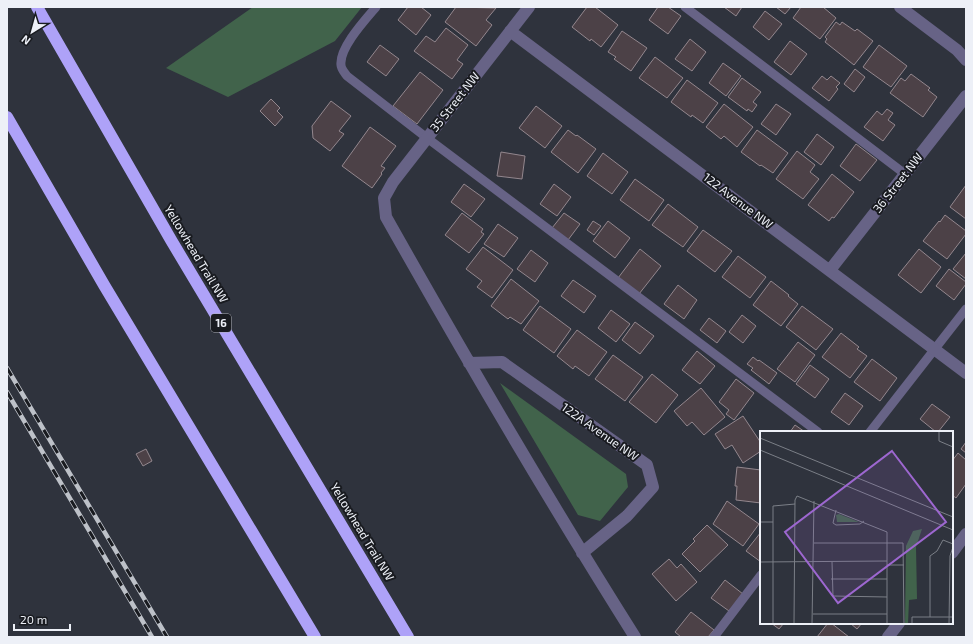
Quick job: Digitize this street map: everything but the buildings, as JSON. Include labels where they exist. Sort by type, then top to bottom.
[{"type":"highway","name":"Yellowhead Trail NW","points":[[37,7],[172,240],[408,637]]},
{"type":"highway","points":[[7,116],[112,298],[315,637]]},
{"type":"street","points":[[900,7],[957,50],[966,60]]},
{"type":"street","name":"35 Street NW","points":[[469,363],[386,217],[384,198],[393,182],[527,8]]},
{"type":"street","name":"122 Avenue NW","points":[[510,31],[966,373]]},
{"type":"street","name":"36 Street NW","points":[[830,270],[966,96]]},
{"type":"street","name":"122A Avenue NW","points":[[469,363],[502,362],[647,465],[653,488],[627,516],[582,553]]},
{"type":"street","points":[[469,363],[582,553],[635,637]]},
{"type":"street","points":[[953,552],[966,534]]},
{"type":"street","points":[[888,637],[898,624]]},
{"type":"lane","points":[[376,7],[350,40],[341,57],[341,67],[347,76],[427,138],[817,431]]},
{"type":"lane","points":[[685,7],[905,174]]},
{"type":"lane","points":[[871,431],[966,309]]},
{"type":"lane","points":[[714,637],[760,576]]},
{"type":"green space","points":[[253,7],[362,7],[335,41],[228,97],[166,68]]},
{"type":"green space","points":[[500,383],[626,474],[628,487],[600,521],[578,515]]},
{"type":"railway","points":[[7,368],[167,637]]},
{"type":"railway","points":[[7,392],[152,637]]}]
